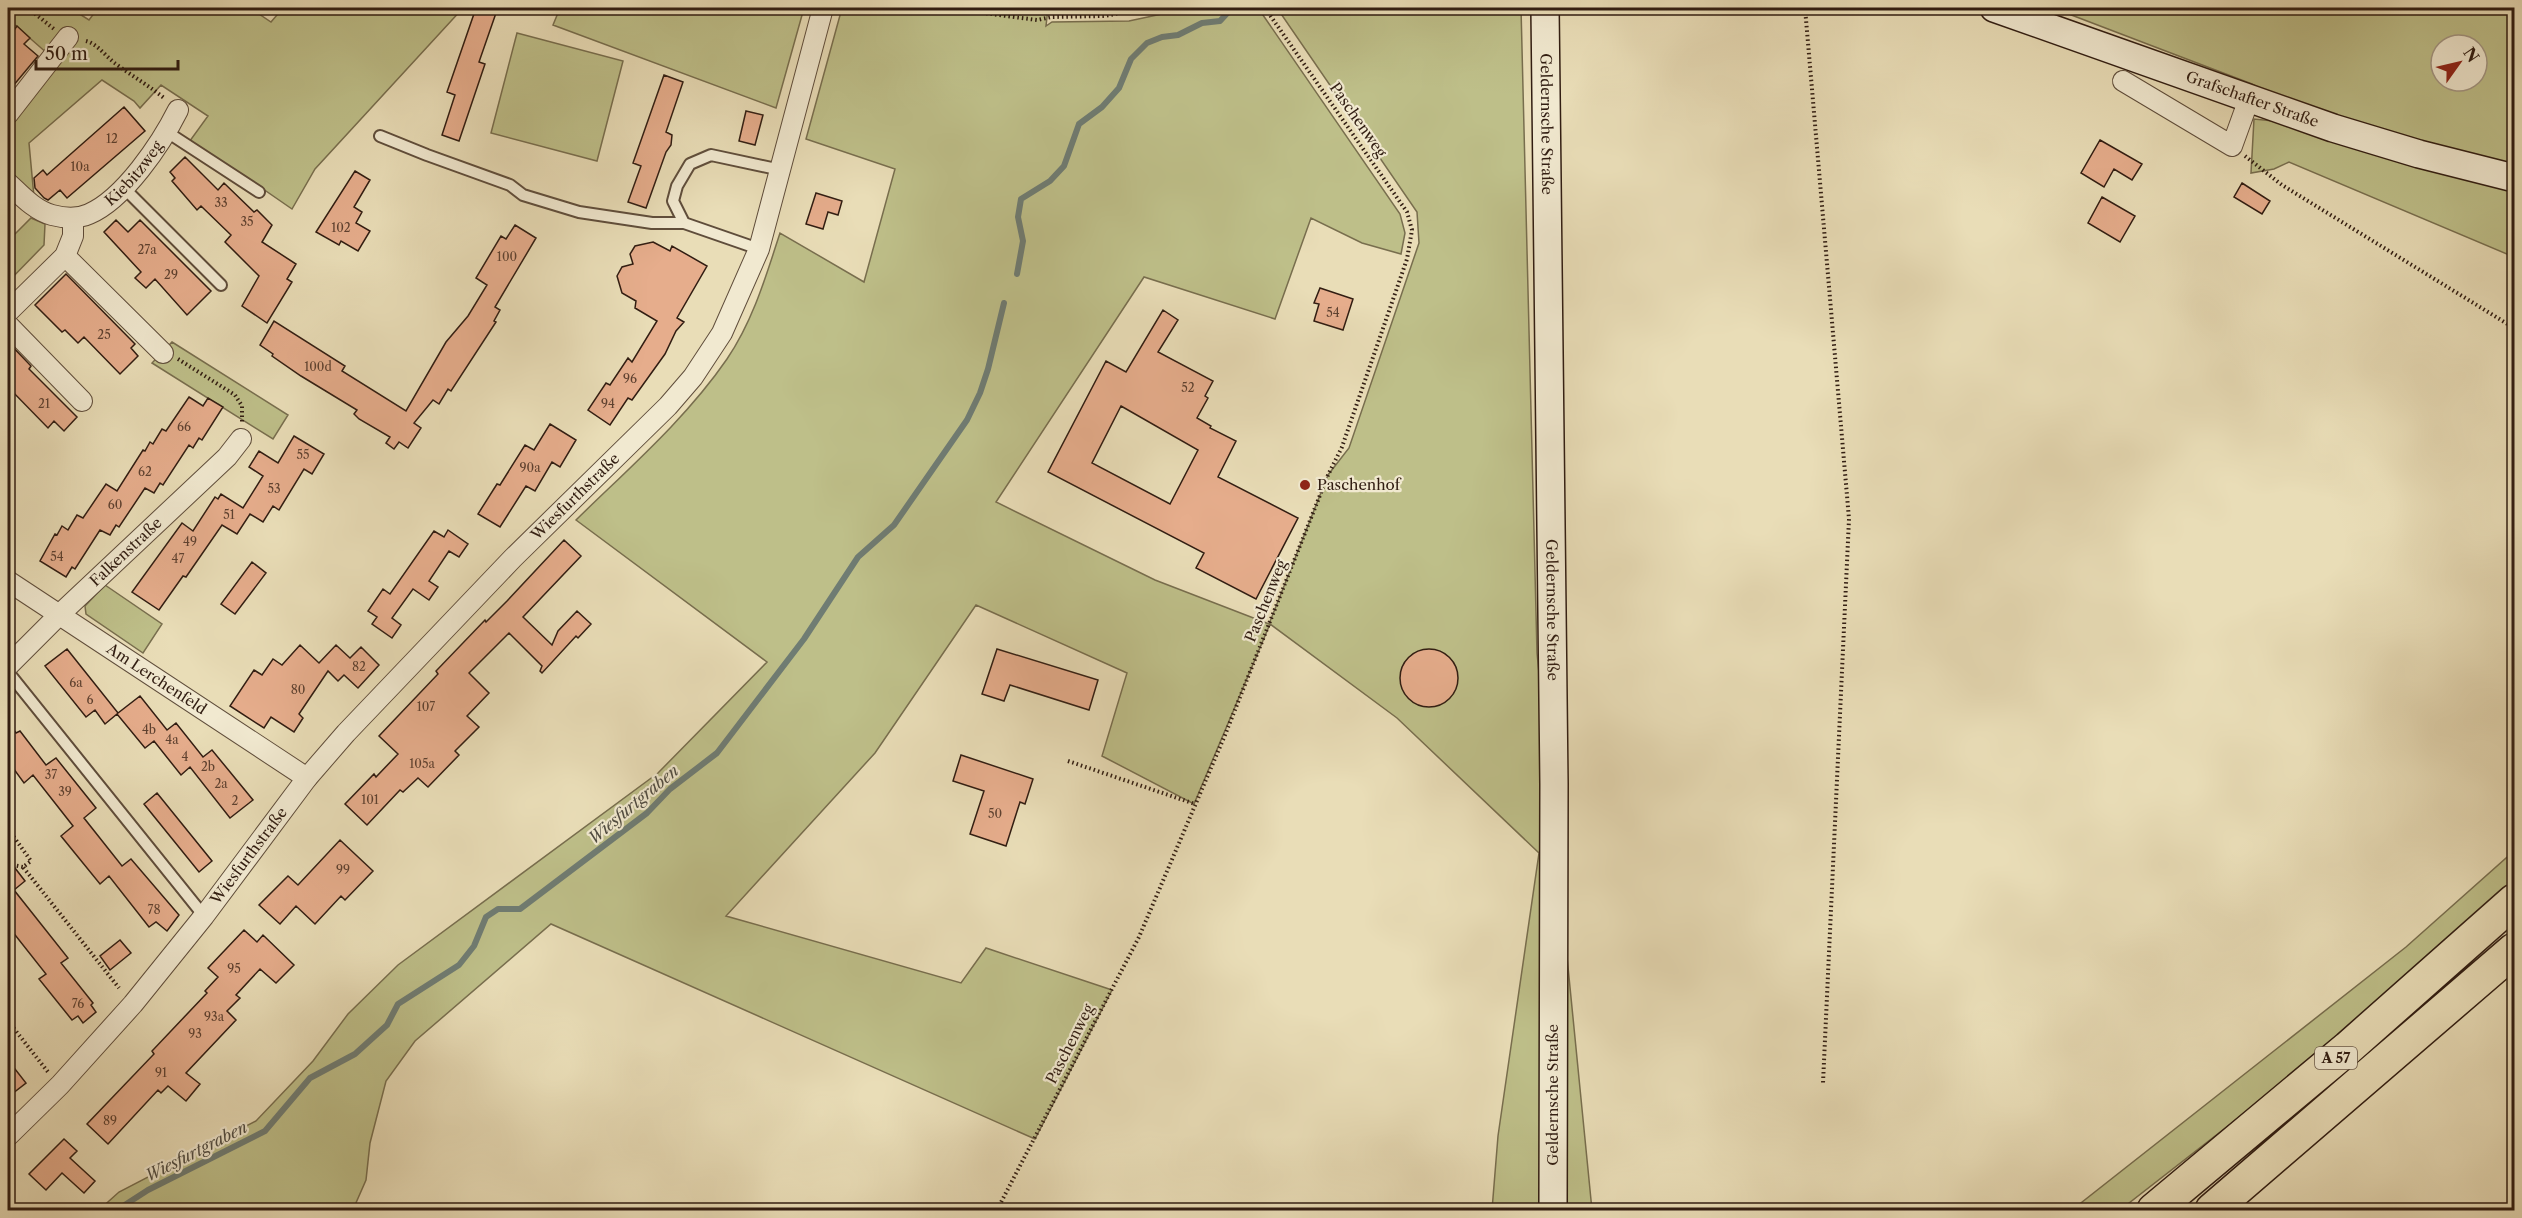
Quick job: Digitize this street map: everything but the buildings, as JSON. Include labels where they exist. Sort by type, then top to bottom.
[{"type":"highway","name":"A 57","points":[[2154,1210],[2348,1047],[2514,901]]},
{"type":"highway","name":"A 57","points":[[2212,1210],[2514,950]]},
{"type":"main road","points":[[1545,19],[1561,8]]},
{"type":"main road","name":"Grafschafter Straße","points":[[1994,8],[2027,13],[2249,99],[2333,128],[2419,154],[2514,178]]},
{"type":"main road","name":"Geldernsche Straße","points":[[1545,19],[1554,784],[1553,1210]]},
{"type":"street","name":"Wiesfurthstraße","points":[[8,1136],[60,1085],[133,1004],[204,916],[308,777],[361,717],[513,558],[668,406],[693,377],[722,333],[759,249],[823,8]]},
{"type":"street","points":[[8,114],[68,37]]},
{"type":"street","points":[[2123,81],[2232,146],[2249,99]]},
{"type":"street","name":"Kiebitzweg","points":[[73,218],[88,215],[110,200],[123,187],[148,160],[167,132],[178,110]]},
{"type":"street","points":[[8,183],[36,208],[53,216],[73,218],[73,236],[66,256],[8,312]]},
{"type":"street","points":[[66,256],[163,353]]},
{"type":"street","points":[[8,325],[82,401]]},
{"type":"street","name":"Falkenstraße","points":[[8,666],[227,457],[241,439]]},
{"type":"street","name":"Am Lerchenfeld","points":[[8,581],[308,777]]},
{"type":"lane","points":[[167,132],[259,192]]},
{"type":"lane","points":[[380,136],[510,185],[523,195],[579,212],[652,223],[684,223],[759,249]]},
{"type":"lane","points":[[684,223],[673,201],[676,186],[690,164],[711,155],[781,170]]},
{"type":"lane","points":[[123,187],[221,285]]},
{"type":"lane","name":"Wiesfurthstraße","points":[[8,672],[204,916]]},
{"type":"path","points":[[28,8],[55,30],[68,37],[91,43],[116,64],[142,80],[178,110]]},
{"type":"path","points":[[946,8],[1037,20],[1051,17],[1104,15],[1148,8]]},
{"type":"path","name":"Paschenweg","points":[[997,1210],[1139,937],[1196,804],[1328,475],[1342,447],[1407,259],[1412,230],[1407,212],[1265,8]]},
{"type":"path","points":[[1805,8],[1849,519],[1823,1083]]},
{"type":"path","points":[[2232,146],[2282,185],[2514,328]]},
{"type":"path","points":[[163,353],[170,354],[235,395],[242,406],[241,439]]},
{"type":"path","points":[[1068,761],[1196,804]]},
{"type":"path","points":[[11,833],[31,861],[23,867]]},
{"type":"path","points":[[8,864],[23,867],[119,988]]},
{"type":"path","points":[[8,1021],[60,1085]]},
{"type":"green space","points":[[8,8],[70,8],[89,20],[98,8],[250,8],[271,22],[283,8],[463,8],[315,169],[292,209],[263,189],[257,197],[184,149],[208,116],[161,85],[140,108],[134,101],[102,80],[29,143],[34,197],[8,174],[8,108],[48,54],[8,19]]},
{"type":"green space","points":[[560,8],[804,8],[776,108],[553,25]]},
{"type":"green space","points":[[842,8],[1048,8],[1046,26],[1052,22],[1129,21],[1190,8],[1258,8],[1265,18],[1400,214],[1405,233],[1401,254],[1362,243],[1311,218],[1275,319],[1144,277],[996,502],[1155,580],[1269,624],[1328,475],[1349,448],[1419,243],[1417,212],[1277,8],[1521,8],[1537,653],[1592,1210],[1492,1210],[1498,1136],[1539,853],[1397,718],[1270,624],[1194,804],[1102,756],[1127,673],[976,605],[875,753],[726,916],[961,983],[986,948],[1112,990],[1035,1139],[551,924],[415,1041],[386,1081],[370,1143],[366,1180],[355,1205],[350,1210],[99,1210],[119,1192],[256,1121],[313,1061],[348,1014],[398,965],[658,773],[767,662],[576,520],[636,463],[693,403],[727,359],[752,314],[780,233],[864,282],[895,169],[806,139]]},
{"type":"green space","points":[[2053,8],[2514,8],[2514,257],[2289,162],[2274,169],[2251,173],[2254,119],[2331,127],[2252,84]]},
{"type":"green space","points":[[517,33],[623,61],[597,161],[491,133]]},
{"type":"green space","points":[[31,218],[45,224],[44,245],[8,282],[8,241]]},
{"type":"green space","points":[[172,342],[288,415],[273,439],[152,363]]},
{"type":"green space","points":[[105,585],[162,624],[143,653],[86,614],[85,606]]},
{"type":"green space","points":[[2514,851],[2514,882],[2341,1038],[2120,1210],[2072,1210],[2406,947]]},
{"type":"waterway","name":"Wiesfurtgraben","points":[[1017,274],[1023,241],[1018,217],[1021,199],[1050,181],[1064,166],[1079,124],[1102,107],[1119,88],[1131,59],[1147,43],[1162,37],[1178,35],[1202,23],[1220,21],[1232,8]]},
{"type":"waterway","name":"Wiesfurtgraben","points":[[117,1210],[148,1190],[265,1131],[310,1078],[355,1054],[387,1025],[398,1004],[459,965],[474,946],[486,917],[498,909],[520,909],[647,813],[670,789],[717,753],[804,639],[858,557],[894,525],[967,420],[988,369],[1004,303]]},
{"type":"place","name":"Paschenhof","points":[[1305,485]]}]
